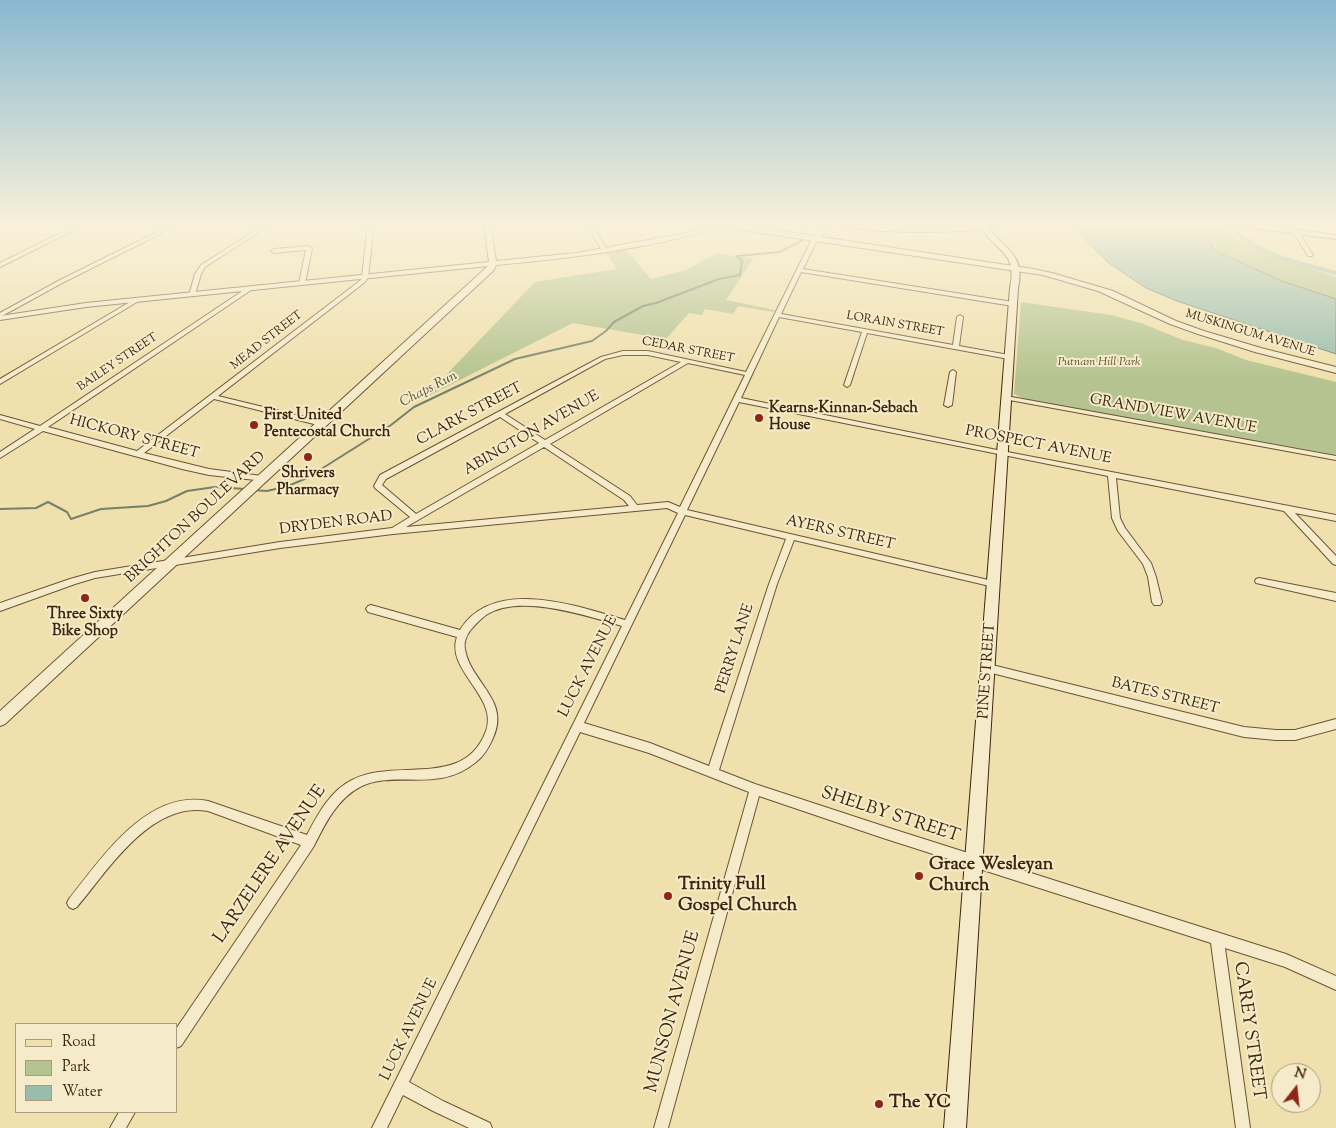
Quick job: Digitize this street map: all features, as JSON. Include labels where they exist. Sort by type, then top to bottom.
[{"type":"main road","name":"PINE STREET","points":[[955,1128],[975,862],[1012,304],[1016,276]]},
{"type":"street","points":[[0,316],[73,276]]},
{"type":"street","points":[[192,295],[198,276]]},
{"type":"street","points":[[302,283],[303,276]]},
{"type":"street","points":[[0,316],[135,300],[378,276]]},
{"type":"street","name":"BRIGHTON BOULEVARD","points":[[0,720],[483,276]]},
{"type":"street","name":"LUCK AVENUE","points":[[379,1128],[628,624],[681,511],[797,276]]},
{"type":"street","points":[[835,276],[1012,304]]},
{"type":"street","name":"MUSKINGUM AVENUE","points":[[1049,276],[1088,285],[1111,293],[1160,317],[1194,330],[1260,351],[1336,370]]},
{"type":"street","name":"MEAD STREET","points":[[138,454],[363,281],[365,277]]},
{"type":"street","name":"BAILEY STREET","points":[[0,456],[249,289]]},
{"type":"street","points":[[0,382],[135,300]]},
{"type":"street","name":"LORAIN STREET","points":[[778,315],[1009,357]]},
{"type":"street","points":[[956,347],[960,317]]},
{"type":"street","points":[[847,385],[866,331]]},
{"type":"street","name":"CEDAR STREET","points":[[623,353],[648,353],[748,374]]},
{"type":"street","name":"CLARK STREET","points":[[416,517],[378,486],[383,477],[603,358],[623,353]]},
{"type":"street","name":"ABINGTON AVENUE","points":[[393,531],[686,362]]},
{"type":"street","points":[[948,405],[954,372]]},
{"type":"street","points":[[213,397],[322,424]]},
{"type":"street","name":"PROSPECT AVENUE","points":[[736,398],[1002,453],[1336,518]]},
{"type":"street","name":"GRANDVIEW AVENUE","points":[[1006,398],[1336,458]]},
{"type":"street","points":[[500,414],[627,498],[636,509]]},
{"type":"street","name":"HICKORY STREET","points":[[0,417],[209,472],[259,482]]},
{"type":"street","points":[[1112,474],[1116,518],[1121,529],[1146,563],[1152,577],[1157,602]]},
{"type":"street","name":"DRYDEN ROAD","points":[[0,607],[72,581],[171,562],[280,545],[393,531],[668,505],[681,511]]},
{"type":"street","points":[[1286,508],[1336,562]]},
{"type":"street","name":"AYERS STREET","points":[[681,511],[994,584]]},
{"type":"street","name":"PERRY LANE","points":[[713,772],[773,584],[791,537]]},
{"type":"street","points":[[1259,581],[1336,597]]},
{"type":"street","points":[[371,609],[462,634],[472,620],[482,612],[506,604],[553,604],[566,606],[628,624]]},
{"type":"street","name":"LARZELERE AVENUE","points":[[178,1038],[310,842],[321,817],[345,789],[360,781],[380,776],[419,776],[453,770],[468,762],[480,752],[489,737],[493,723],[492,706],[465,664],[459,649],[462,634]]},
{"type":"street","name":"BATES STREET","points":[[988,668],[1244,732],[1276,736],[1295,734],[1336,724]]},
{"type":"street","name":"SHELBY STREET","points":[[576,726],[650,748],[755,789],[975,862],[1286,961],[1336,983]]},
{"type":"street","name":"MUNSON AVENUE","points":[[662,1128],[755,789]]},
{"type":"street","points":[[73,903],[128,839],[156,815],[173,808],[192,804],[208,806],[310,842]]},
{"type":"street","name":"CAREY STREET","points":[[1217,938],[1243,1128]]},
{"type":"street","points":[[400,1085],[438,1106],[485,1128]]},
{"type":"street","points":[[116,1128],[127,1113]]},
{"type":"green space","points":[[575,276],[648,276],[651,279],[664,276],[742,276],[726,300],[775,310],[773,312],[738,306],[733,314],[705,309],[702,315],[689,313],[666,339],[573,323],[424,398],[535,282]]},
{"type":"green space","points":[[1270,276],[1332,276],[1336,277],[1336,299]]},
{"type":"green space","name":"Putnam Hill Park","points":[[1021,302],[1111,315],[1141,323],[1183,340],[1216,348],[1246,360],[1336,382],[1336,455],[1027,400],[1014,394]]},
{"type":"water","points":[[1128,276],[1270,276],[1336,299],[1336,354],[1177,301],[1146,288]]},
{"type":"waterway","name":"Chaps Run","points":[[253,490],[267,491],[288,486],[307,478],[391,425],[414,407],[515,359],[592,341],[606,331],[614,322],[643,306],[656,303],[719,279],[737,276]]},
{"type":"waterway","name":"Chaps Run","points":[[0,509],[36,508],[48,502],[67,512],[71,519],[101,509],[148,506],[166,501],[187,491],[215,487],[245,489]]},
{"type":"place","name":"Kearns-Kinnan-Sebach House","points":[[759,418]]},
{"type":"place","name":"First United Pentecostal Church","points":[[254,425]]},
{"type":"place","name":"Shrivers Pharmacy","points":[[308,457]]},
{"type":"place","name":"Three Sixty Bike Shop","points":[[85,598]]},
{"type":"place","name":"Grace Wesleyan Church","points":[[919,876]]},
{"type":"place","name":"Trinity Full Gospel Church","points":[[668,896]]},
{"type":"place","name":"The YC","points":[[879,1104]]}]
